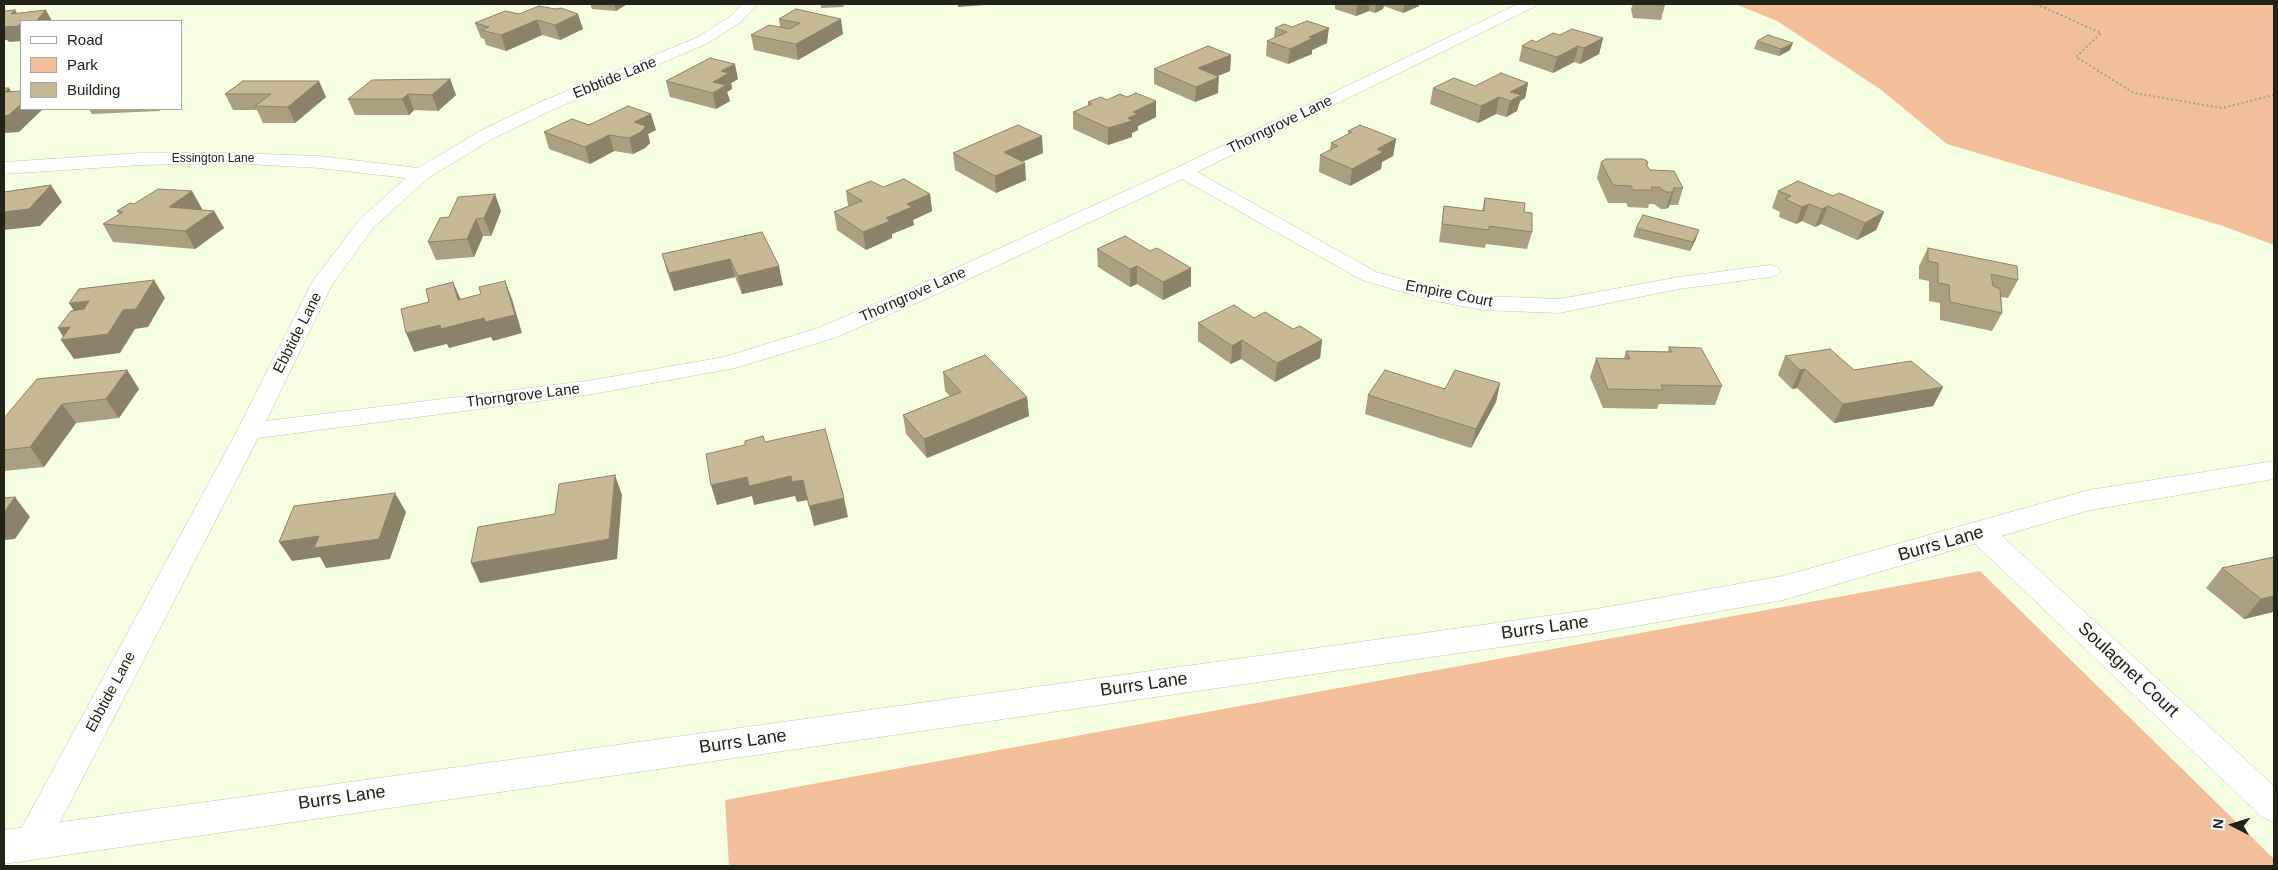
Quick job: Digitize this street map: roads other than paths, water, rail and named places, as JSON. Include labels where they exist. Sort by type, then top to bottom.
[{"type":"street","name":"Ebbtide Lane","points":[[18,845],[248,431],[323,282],[367,223],[421,174],[486,135],[546,106],[701,41],[736,19],[750,4]]},
{"type":"street","name":"Thorngrove Lane","points":[[248,431],[593,387],[727,363],[826,333],[929,289],[1183,172],[1529,4]]},
{"type":"street","name":"Essington Lane","points":[[4,168],[141,159],[231,158],[319,162],[421,174]]},
{"type":"street","name":"Empire Court","points":[[1183,172],[1369,276],[1426,293],[1482,303],[1559,306],[1679,283],[1770,271]]},
{"type":"street","name":"Burrs Lane","points":[[18,845],[1590,622],[1783,588],[1981,533],[2089,500],[2209,479],[2274,470]]},
{"type":"street","name":"Soulagnet Court","points":[[1981,533],[2274,807]]}]
